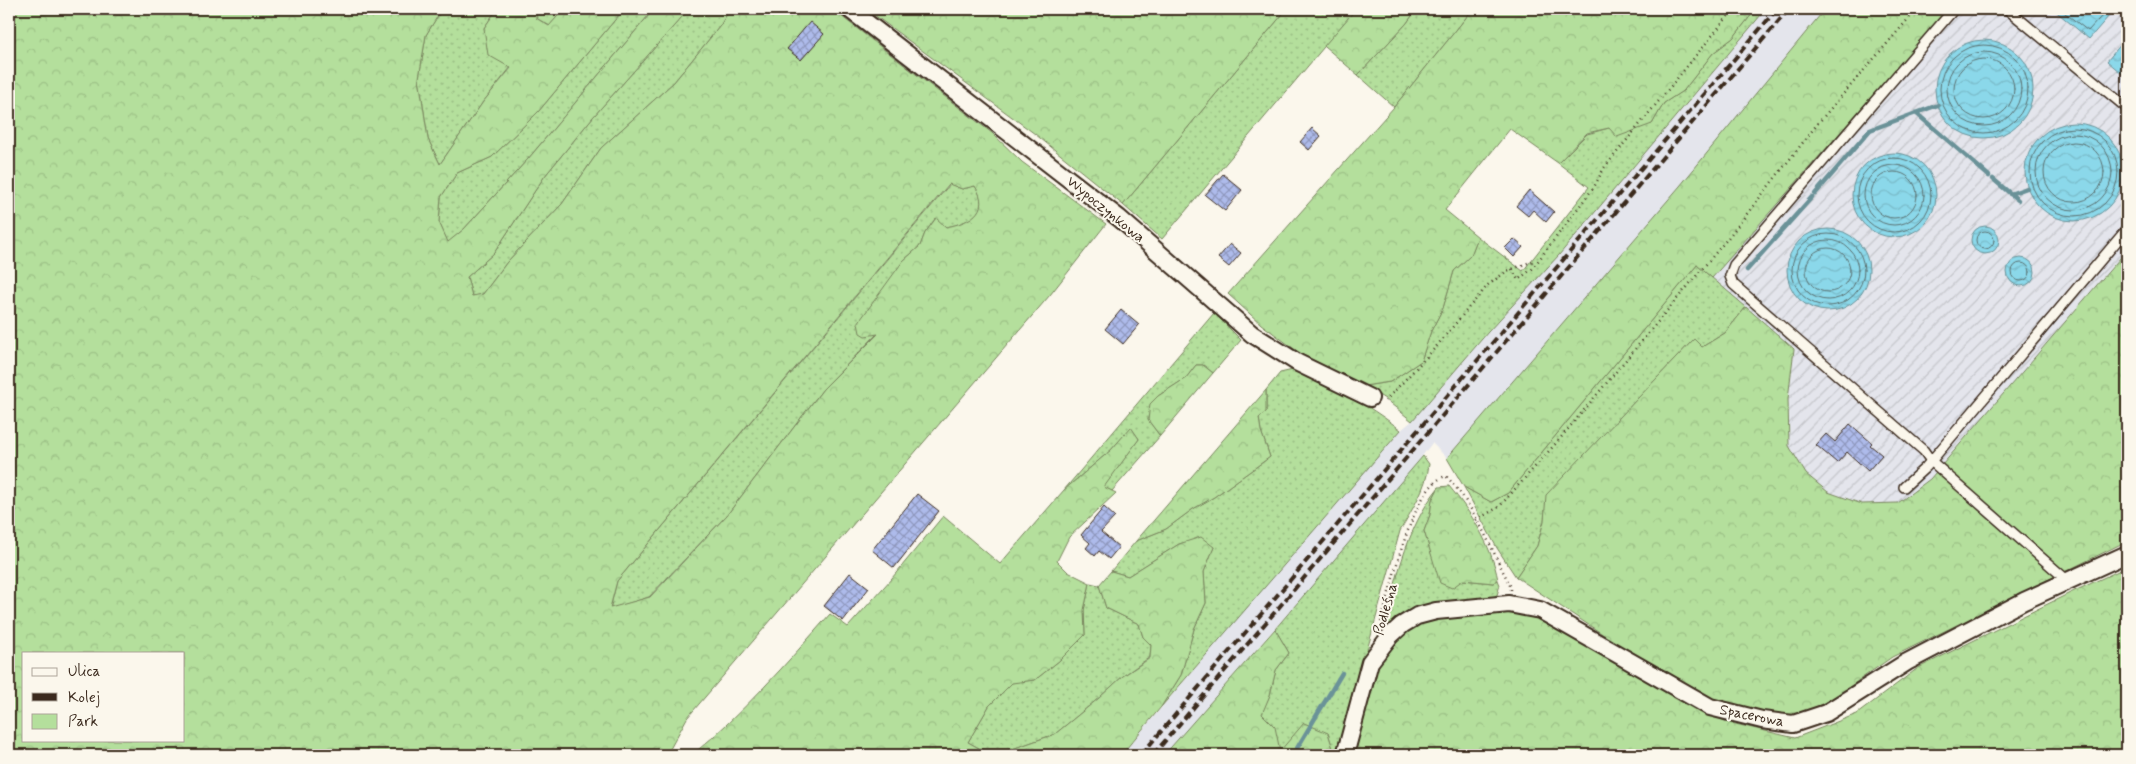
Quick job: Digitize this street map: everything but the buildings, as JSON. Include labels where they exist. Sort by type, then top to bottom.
[{"type":"street","name":"Wypoczynkowa","points":[[849,9],[1119,218],[1252,334],[1298,363],[1370,398]]},
{"type":"street","name":"Spacerowa","points":[[1345,755],[1370,662],[1396,630],[1417,616],[1436,611],[1509,604],[1540,610],[1710,707],[1762,720],[1794,724],[1826,713],[1907,662],[2024,601],[2127,554]]},
{"type":"lane","points":[[1954,9],[1734,264],[1730,276],[1734,284],[2068,581]]},
{"type":"lane","points":[[2007,9],[2127,108]]},
{"type":"lane","points":[[1904,487],[1918,476],[1931,461],[2127,229]]},
{"type":"path","points":[[1512,269],[1518,280],[1532,269],[1594,187],[1604,168],[1734,9]]},
{"type":"path","points":[[1509,604],[1512,587],[1476,520],[1499,507],[1558,441],[1728,238],[1819,122],[1917,9]]},
{"type":"path","points":[[1370,398],[1384,402],[1436,348],[1488,285],[1512,269],[1533,261]]},
{"type":"path","name":"Podleśna","points":[[1381,622],[1411,522],[1426,491],[1433,482],[1446,476],[1456,486],[1476,520]]},
{"type":"shaded area","points":[[1766,9],[1825,9],[1680,186],[1447,458],[1432,443],[1401,484],[1164,755],[1121,755],[1323,518],[1559,255]]},
{"type":"shaded area","points":[[1949,9],[2127,9],[2127,250],[1930,479],[1898,503],[1862,504],[1828,492],[1806,475],[1789,446],[1788,399],[1794,349],[1712,278]]},
{"type":"green space","points":[[9,9],[442,9],[426,35],[419,78],[428,139],[440,164],[483,102],[511,68],[488,55],[484,28],[497,9],[536,9],[536,18],[549,26],[564,9],[624,9],[538,112],[492,157],[457,173],[441,197],[439,222],[448,242],[464,229],[528,159],[654,9],[689,9],[593,117],[544,177],[494,253],[467,277],[472,296],[483,294],[507,262],[562,204],[601,148],[674,82],[720,26],[730,9],[832,9],[992,133],[1022,162],[1106,224],[1050,295],[687,718],[670,749],[674,755],[9,755]],"holes":[[[949,184],[962,189],[975,186],[980,195],[981,203],[975,215],[962,223],[946,227],[936,218],[925,233],[920,246],[903,261],[858,323],[860,333],[865,336],[878,334],[823,389],[727,515],[650,597],[610,608],[617,581]]]},
{"type":"green space","points":[[442,9],[497,9],[484,28],[511,67],[483,102],[440,164],[428,139],[419,78],[426,35]]},
{"type":"green space","points":[[536,9],[564,9],[550,26],[536,18]]},
{"type":"green space","points":[[624,9],[654,9],[528,159],[464,229],[448,243],[439,222],[441,197],[457,173],[492,157],[538,112]]},
{"type":"green space","points":[[689,9],[730,9],[720,26],[674,82],[601,148],[562,204],[507,262],[483,294],[472,296],[467,277],[494,253],[544,177],[593,117]]},
{"type":"green space","points":[[866,9],[1287,9],[1123,205],[1035,134]]},
{"type":"green space","points":[[1287,9],[1356,9],[1162,239],[1123,205]]},
{"type":"green space","points":[[1356,9],[1417,9],[1406,24],[1358,75],[1324,46]]},
{"type":"green space","points":[[1417,9],[1473,9],[1394,107],[1358,75],[1406,24]]},
{"type":"green space","points":[[1473,9],[1756,9],[1733,38],[1713,53],[1684,90],[1664,103],[1652,124],[1617,137],[1609,128],[1587,133],[1558,163],[1510,129],[1445,210],[1478,237],[1471,255],[1454,271],[1443,308],[1431,331],[1421,361],[1390,382],[1364,386],[1301,354],[1261,324],[1228,294],[1394,107]]},
{"type":"green space","points":[[1756,9],[1766,9],[1559,255],[1488,332],[1412,421],[1385,399],[1364,386],[1390,382],[1421,361],[1431,331],[1443,308],[1454,271],[1471,255],[1478,237],[1523,271],[1589,187],[1558,163],[1587,134],[1609,128],[1652,124],[1664,103],[1684,90],[1713,53],[1733,38]]},
{"type":"green space","points":[[1825,9],[1949,9],[1712,278],[1697,265],[1508,493],[1491,502],[1464,487],[1447,458],[1680,186]]},
{"type":"green space","points":[[950,184],[962,189],[975,186],[980,195],[981,203],[976,215],[962,223],[946,227],[935,219],[925,233],[920,246],[903,261],[878,333],[823,389],[727,515],[649,597],[610,609],[617,581]]},
{"type":"green space","points":[[2127,250],[2127,541],[1892,657],[1835,697],[1799,716],[1778,717],[1714,701],[1660,672],[1516,577],[1537,546],[1544,521],[1546,495],[1694,339],[1702,347],[1725,333],[1746,307],[1794,349],[1788,399],[1789,446],[1806,474],[1828,492],[1862,504],[1898,503],[1930,479]]},
{"type":"green space","points":[[1697,265],[1746,307],[1725,333],[1702,347],[1694,339],[1547,495],[1544,521],[1537,546],[1516,577],[1497,548],[1464,487],[1491,502],[1508,493]]},
{"type":"green space","points":[[1214,313],[1241,340],[1213,373],[1203,365],[1196,365],[1186,378],[1158,396],[1148,420],[1160,436],[1112,491],[1103,487],[1139,439],[1131,428],[1111,450],[1064,490]]},
{"type":"green space","points":[[1196,365],[1203,365],[1213,373],[1160,436],[1148,420],[1150,404],[1158,396],[1186,378]]},
{"type":"green space","points":[[1293,370],[1349,396],[1375,411],[1401,430],[1161,707],[1181,675],[1194,629],[1206,603],[1204,572],[1214,547],[1179,544],[1128,576],[1111,571],[1136,541],[1166,529],[1270,457],[1261,431],[1259,418],[1266,412],[1266,390],[1280,373]]},
{"type":"green space","points":[[1266,390],[1266,412],[1259,418],[1261,431],[1270,457],[1166,529],[1136,541]]},
{"type":"green space","points":[[1131,427],[1139,439],[1104,487],[1116,493],[1069,537],[1057,561],[1068,572],[1090,583],[1084,610],[1085,635],[1060,660],[1035,680],[1012,683],[989,706],[968,742],[984,751],[998,754],[1055,734],[1123,676],[1150,658],[1151,645],[1143,637],[1139,624],[1106,608],[1099,585],[1111,571],[1128,576],[1179,544],[1201,537],[1214,547],[1204,572],[1206,603],[1194,629],[1181,675],[1161,707],[1121,755],[692,755],[747,705],[830,614],[848,627],[892,578],[943,516],[1000,564],[1064,490],[1111,450]]},
{"type":"green space","points":[[1423,456],[1429,464],[1428,473],[1418,499],[1400,531],[1338,755],[1335,755],[1328,733],[1279,751],[1261,714],[1270,695],[1276,670],[1289,653],[1275,629]]},
{"type":"green space","points":[[1449,486],[1480,530],[1491,554],[1498,580],[1493,583],[1463,580],[1452,588],[1440,583],[1424,531],[1430,515],[1432,500],[1439,487]]},
{"type":"green space","points":[[1439,487],[1432,500],[1430,515],[1424,531],[1432,556],[1462,580],[1493,583],[1498,580],[1500,585],[1497,595],[1489,599],[1436,603],[1417,610],[1382,639],[1396,579],[1409,540],[1427,503]]},
{"type":"green space","points":[[2127,567],[2127,755],[1351,755],[1373,670],[1408,625],[1431,616],[1529,609],[1627,663],[1686,704],[1727,722],[1795,738],[1857,714],[1918,668]]},
{"type":"green space","points":[[1090,583],[1099,585],[1106,608],[1139,624],[1143,637],[1151,645],[1150,657],[1123,676],[1055,734],[998,754],[984,751],[968,742],[989,706],[1012,682],[1035,680],[1060,660],[1085,635],[1084,610]]},
{"type":"green space","points":[[1275,629],[1289,653],[1276,670],[1270,695],[1262,714],[1275,727],[1280,751],[1304,723],[1328,733],[1335,755],[1164,755]]},
{"type":"water","points":[[2053,9],[2115,9],[2089,39]]},
{"type":"water","points":[[2127,37],[2127,78],[2107,61]]},
{"type":"water","points":[[1984,40],[2003,44],[2018,55],[2029,70],[2033,89],[2029,108],[2018,123],[2003,134],[1984,138],[1965,134],[1950,123],[1939,108],[1935,89],[1939,70],[1950,55],[1965,44]]},
{"type":"water","points":[[2074,123],[2093,127],[2109,137],[2119,153],[2123,172],[2119,191],[2109,207],[2093,217],[2074,221],[2055,217],[2039,207],[2029,191],[2025,172],[2029,153],[2039,137],[2055,127]]},
{"type":"water","points":[[1894,153],[1910,156],[1929,172],[1933,179],[1936,195],[1933,211],[1917,230],[1910,234],[1894,237],[1878,234],[1859,218],[1855,211],[1852,195],[1855,179],[1871,160],[1878,156]]},
{"type":"water","points":[[1985,226],[1995,230],[1999,240],[1995,250],[1985,254],[1975,250],[1971,240],[1975,230]]},
{"type":"water","points":[[1828,229],[1844,232],[1857,241],[1866,254],[1869,270],[1866,286],[1857,299],[1844,308],[1828,311],[1812,308],[1799,299],[1790,286],[1787,270],[1790,254],[1799,241],[1812,232]]},
{"type":"water","points":[[2021,258],[2031,262],[2035,272],[2031,282],[2021,286],[2011,282],[2007,272],[2011,262]]},
{"type":"waterway","points":[[1815,194],[1870,130],[1938,105]]},
{"type":"waterway","points":[[1916,113],[1989,176]]},
{"type":"waterway","points":[[1993,179],[2018,200]]},
{"type":"waterway","points":[[2010,194],[2027,188]]},
{"type":"waterway","points":[[1747,270],[1812,197]]},
{"type":"waterway","points":[[1293,755],[1342,673]]},
{"type":"railway","points":[[1141,755],[1777,9]]},
{"type":"railway","points":[[1153,755],[1789,9]]}]
